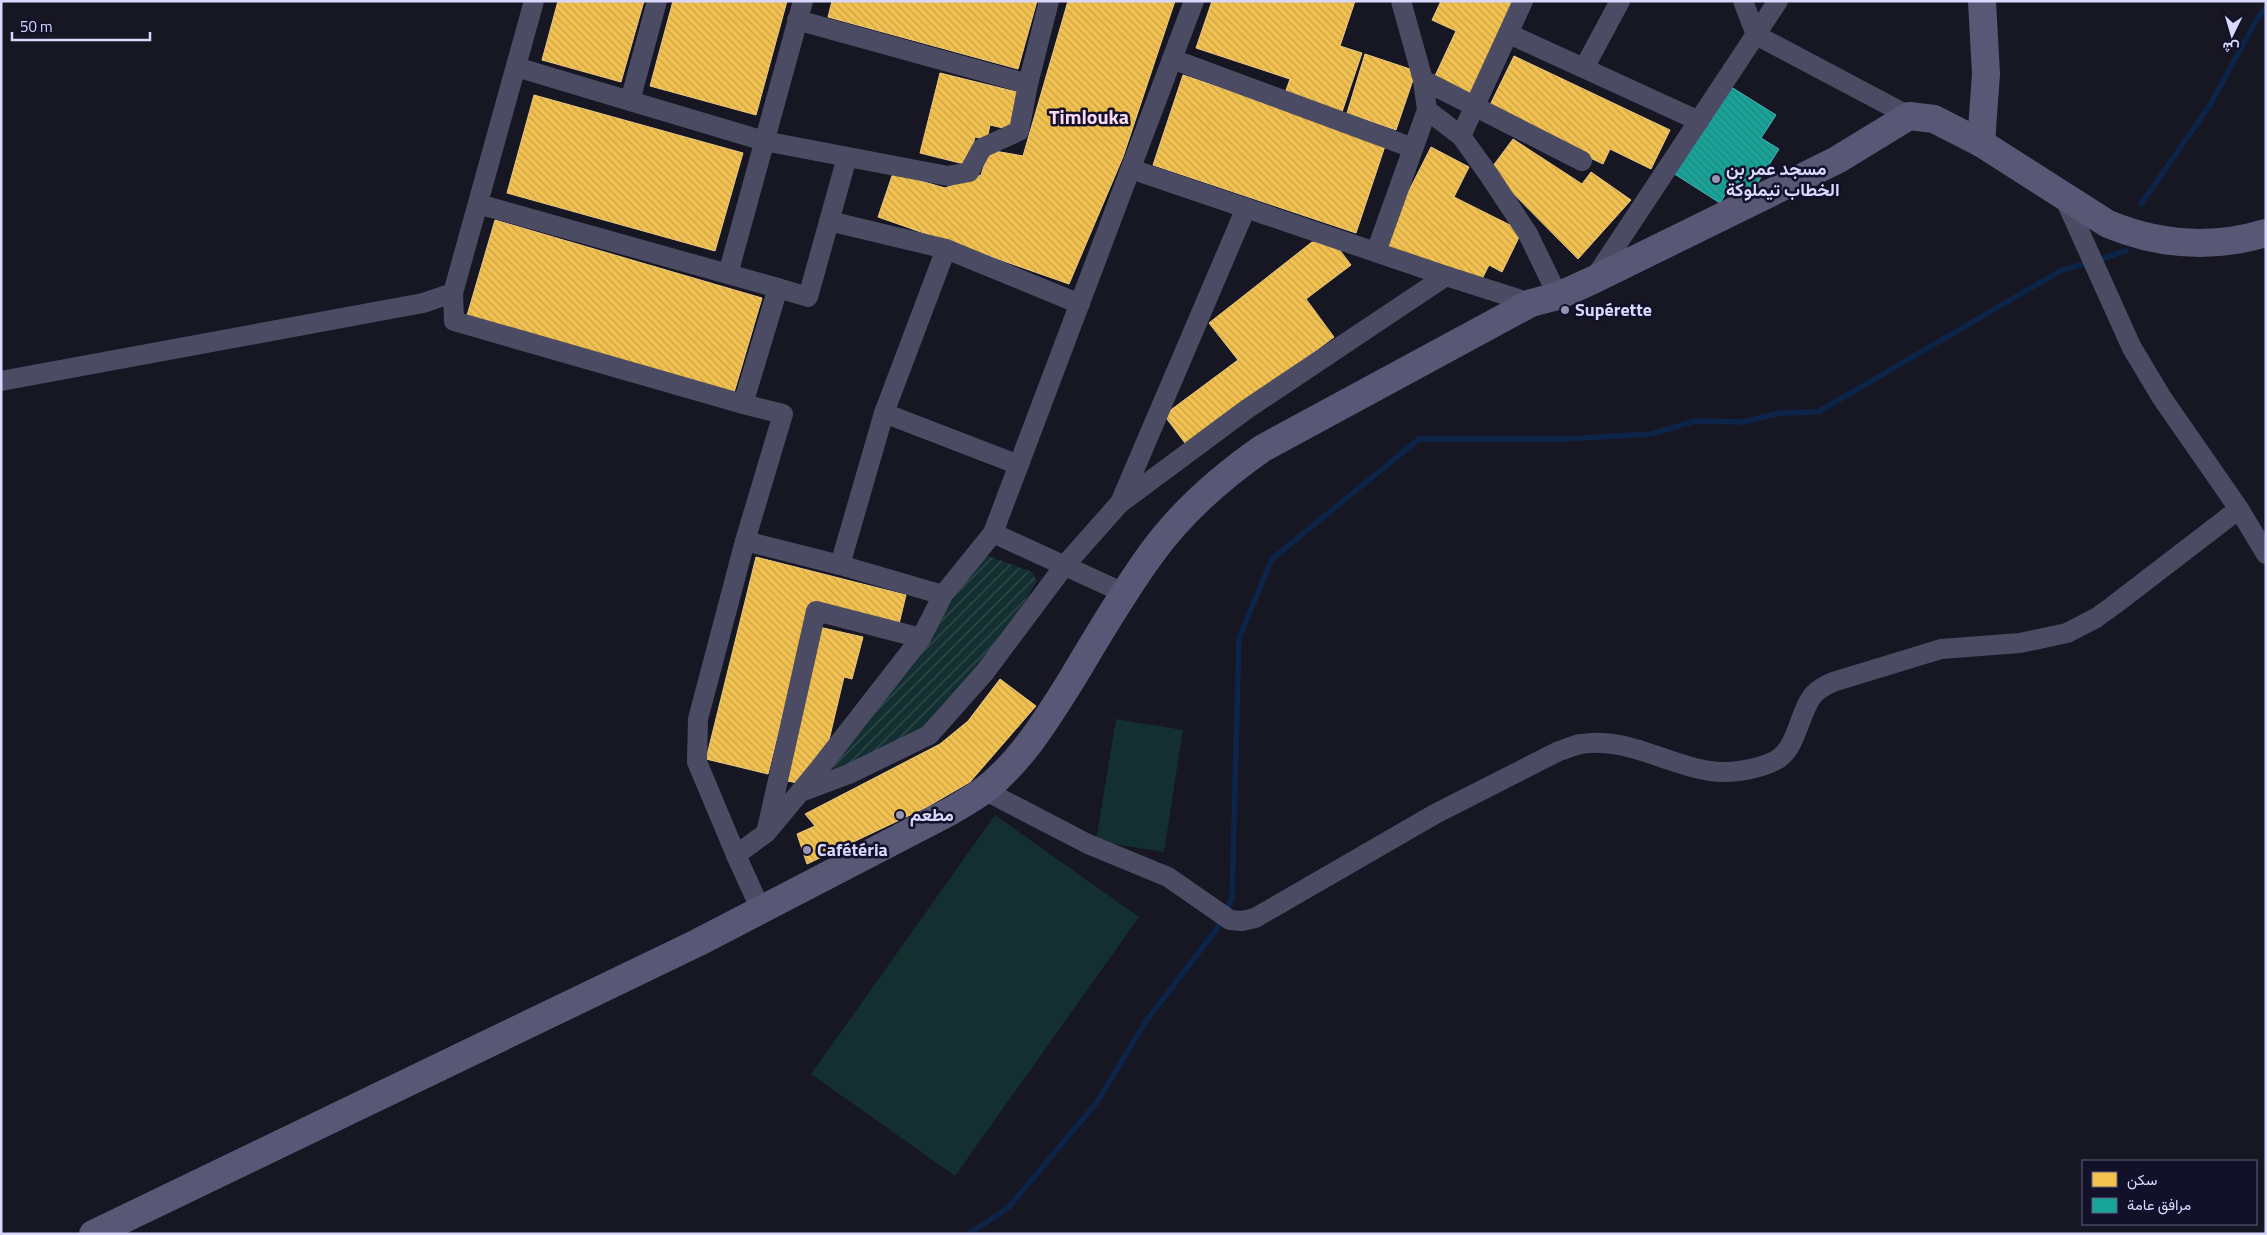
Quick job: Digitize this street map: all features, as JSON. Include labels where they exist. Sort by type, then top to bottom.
[{"type":"street","points":[[534,1],[453,293],[454,322],[783,414],[744,541],[698,719],[697,762],[761,910]]},
{"type":"street","points":[[630,101],[657,1]]},
{"type":"street","points":[[728,274],[803,1]]},
{"type":"street","points":[[516,67],[764,141],[948,176],[969,172],[982,148],[1019,131],[1028,84],[1049,1]]},
{"type":"street","points":[[736,855],[766,833],[798,793],[921,638],[943,594],[993,533],[1194,1]]},
{"type":"street","points":[[1376,252],[1428,110],[1423,80],[1401,1]]},
{"type":"street","points":[[1461,136],[1510,34],[1522,1]]},
{"type":"street","points":[[1584,68],[1620,1]]},
{"type":"street","points":[[1743,1],[1756,35],[1909,116],[1934,119],[1982,143],[2108,224],[2130,233],[2165,241],[2208,243],[2266,233]]},
{"type":"street","points":[[1593,280],[1778,1]]},
{"type":"street","points":[[1982,1],[1986,74],[1982,143]]},
{"type":"street","points":[[797,20],[1028,84]]},
{"type":"street","points":[[1510,34],[1699,121]]},
{"type":"street","points":[[1172,59],[1413,148]]},
{"type":"street","points":[[1423,80],[1474,108],[1582,161]]},
{"type":"street","points":[[1428,110],[1461,136],[1528,234],[1558,296]]},
{"type":"street","points":[[93,1234],[295,1138],[761,910],[951,811],[984,790],[1010,765],[1044,723],[1124,594],[1174,525],[1214,484],[1236,466],[1263,448],[1531,303],[1558,296],[1593,280],[1838,160],[1909,116]]},
{"type":"street","points":[[478,204],[808,297],[847,156]]},
{"type":"street","points":[[1131,169],[1531,303]]},
{"type":"street","points":[[2063,195],[2132,348],[2162,398],[2239,509],[2266,554]]},
{"type":"street","points":[[1119,504],[1246,208]]},
{"type":"street","points":[[829,221],[946,249],[1080,304]]},
{"type":"street","points":[[840,565],[884,413],[946,249]]},
{"type":"street","points":[[798,793],[849,774],[929,735],[985,672],[1065,565],[1119,504],[1247,409],[1446,276]]},
{"type":"street","points":[[743,404],[778,288]]},
{"type":"street","points":[[1,381],[423,303],[453,293]]},
{"type":"street","points":[[884,413],[1019,465]]},
{"type":"street","points":[[984,790],[1088,844],[1168,877],[1230,920],[1242,921],[1255,918],[1435,814],[1560,751],[1579,744],[1593,743],[1622,747],[1710,771],[1735,771],[1771,763],[1781,757],[1788,748],[1813,696],[1822,688],[1842,679],[1941,649],[2020,643],[2068,633],[2091,621],[2114,605],[2239,509]]},
{"type":"street","points":[[993,533],[1124,594]]},
{"type":"street","points":[[744,541],[840,565],[943,594]]},
{"type":"street","points":[[766,833],[816,610],[921,638]]},
{"type":"green space","points":[[986,555],[1032,572],[1037,581],[1005,634],[929,729],[834,772],[833,768],[837,761],[917,654],[979,560]]},
{"type":"green space","points":[[1116,719],[1183,730],[1164,852],[1096,841]]},
{"type":"green space","points":[[995,815],[1139,917],[955,1176],[811,1074]]},
{"type":"building: سكن","points":[[558,1],[644,1],[621,82],[542,60]]},
{"type":"building: سكن","points":[[673,1],[787,1],[756,115],[650,86]]},
{"type":"building: سكن","points":[[832,1],[1037,1],[1018,69],[828,17]]},
{"type":"building: سكن","points":[[1068,1],[1175,1],[1123,157],[1069,284],[878,217],[893,173],[945,188],[981,175],[989,150],[1023,156]]},
{"type":"building: سكن","points":[[1212,1],[1355,1],[1340,46],[1362,53],[1342,112],[1285,93],[1290,79],[1196,48]]},
{"type":"building: سكن","points":[[1441,1],[1513,1],[1470,95],[1434,78],[1456,31],[1432,20]]},
{"type":"building: سكن","points":[[1365,54],[1416,71],[1396,130],[1347,113]]},
{"type":"building: سكن","points":[[1514,56],[1670,130],[1651,169],[1610,149],[1603,164],[1488,109]]},
{"type":"building: سكن","points":[[940,73],[1021,93],[1012,130],[990,125],[987,139],[975,137],[968,165],[920,153]]},
{"type":"building: سكن","points":[[1183,75],[1386,143],[1356,233],[1153,165]]},
{"type":"building: سكن","points":[[534,95],[743,153],[715,251],[507,193]]},
{"type":"building: سكن","points":[[1513,139],[1582,184],[1591,172],[1631,200],[1578,259],[1490,170]]},
{"type":"building: سكن","points":[[1431,147],[1469,167],[1454,197],[1522,231],[1502,272],[1489,265],[1480,283],[1434,261],[1430,268],[1382,244]]},
{"type":"building: سكن","points":[[495,220],[762,298],[733,396],[466,319]]},
{"type":"building: سكن","points":[[1312,242],[1336,245],[1351,265],[1306,299],[1334,337],[1188,447],[1164,415],[1238,360],[1209,323]]},
{"type":"building: سكن","points":[[756,557],[906,595],[899,624],[811,602],[768,774],[706,759]]},
{"type":"building: سكن","points":[[819,627],[863,637],[852,679],[844,677],[824,761],[803,784],[782,780]]},
{"type":"building: سكن","points":[[1000,679],[1036,706],[970,782],[927,807],[807,864],[797,834],[815,826],[805,814],[940,744],[968,721]]},
{"type":"building: مرافق عامة","points":[[1728,85],[1776,115],[1761,138],[1779,149],[1748,198],[1730,187],[1720,203],[1673,173]]},
{"type":"waterway","points":[[2141,204],[2210,105],[2257,19],[2266,7]]},
{"type":"waterway","points":[[968,1234],[1008,1208],[1097,1102],[1147,1020],[1216,930],[1232,899],[1239,638],[1272,559],[1419,439],[1565,439],[1651,434],[1695,421],[1743,422],[1780,413],[1818,412],[2060,271],[2126,251]]},
{"type":"place","name":"مسجد عمر بن الخطاب تيملوكة","points":[[1716,179]]},
{"type":"place","name":"Supérette","points":[[1565,310]]},
{"type":"place","name":"مطعم","points":[[900,815]]},
{"type":"place","name":"Cafétéria","points":[[807,850]]},
{"type":"district","name":"Timlouka","points":[[1089,117]]}]
